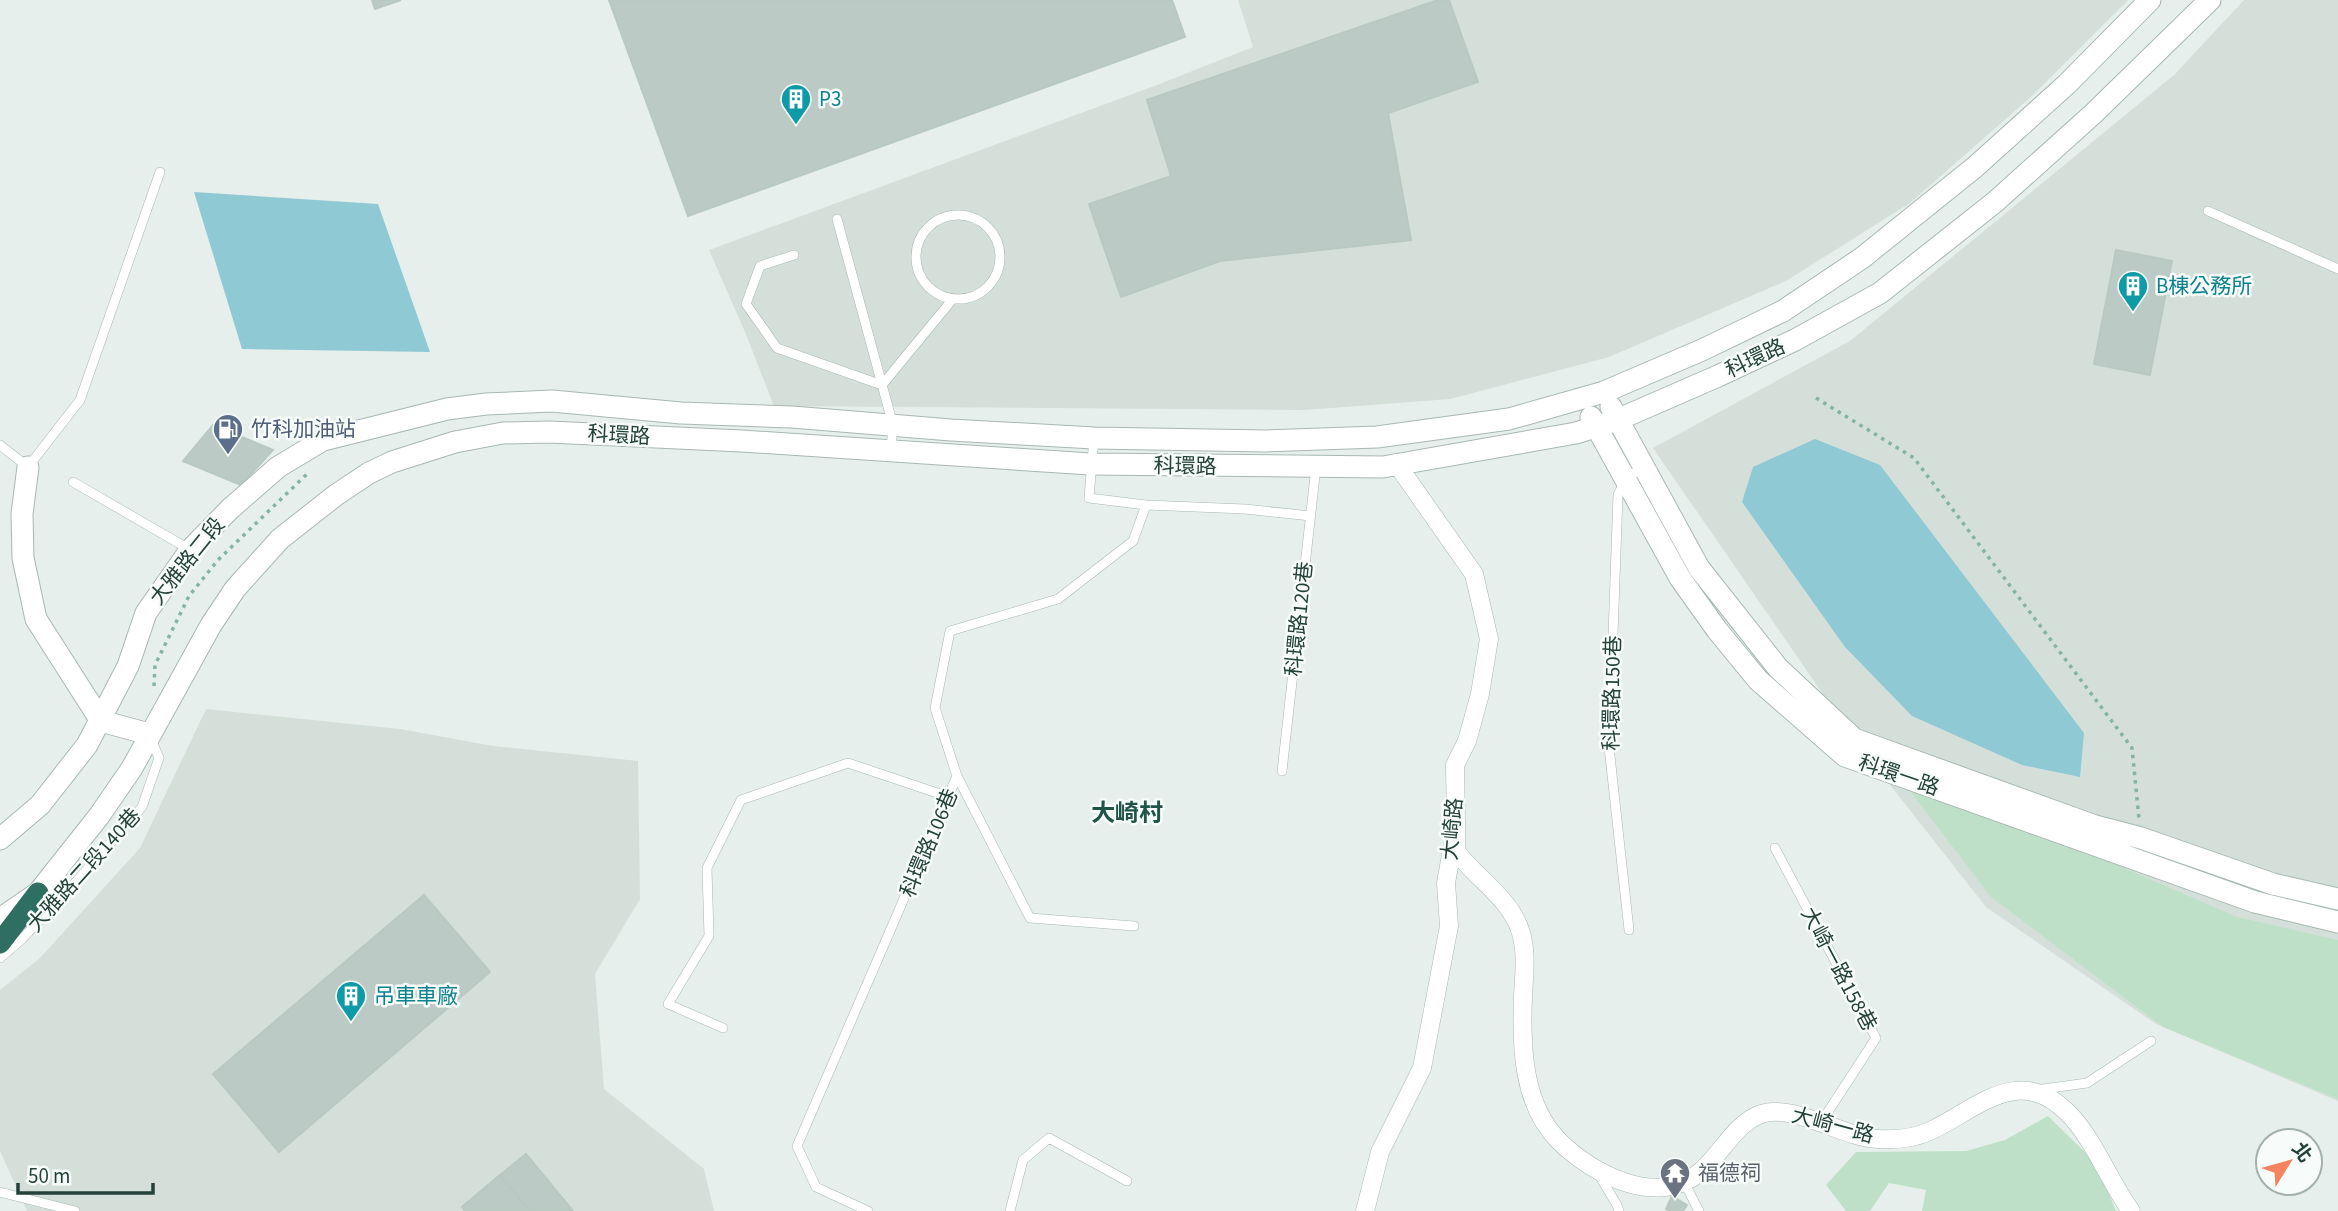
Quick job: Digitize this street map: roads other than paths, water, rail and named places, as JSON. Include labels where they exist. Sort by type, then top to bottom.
[{"type":"highway","points":[[0,943],[38,893]]},
{"type":"street","name":"科環路","points":[[323,440],[447,409],[552,401],[681,413],[792,417],[1094,438],[1266,441],[1377,437],[1509,419],[1604,392],[1702,350],[1783,311],[1862,258],[1985,158],[2067,84],[2150,0]]},
{"type":"street","name":"科環路","points":[[149,734],[211,625],[235,589],[280,539],[335,495],[369,473],[392,462],[455,442],[503,433],[549,432],[891,450],[1090,464],[1382,467],[1513,445],[1607,423],[1795,340],[1880,293],[1996,202],[2093,114],[2210,0]]},
{"type":"street","name":"科環一路","points":[[1604,392],[1607,423]]},
{"type":"street","name":"科環一路","points":[[1581,400],[1607,423],[1634,473],[1680,578],[1717,630],[1758,680],[1845,757],[2255,902],[2338,922]]},
{"type":"street","name":"大雅路二段","points":[[0,839],[40,805],[87,745],[128,666],[146,613],[190,550],[230,509],[278,467],[323,440]]},
{"type":"street","name":"大崎路","points":[[1365,1211],[1380,1152],[1423,1068],[1449,926],[1446,883],[1456,827],[1455,765],[1467,741],[1480,694],[1489,639],[1474,574],[1396,463]]},
{"type":"street","points":[[0,919],[38,893],[99,816],[132,768],[149,734],[101,721],[36,619],[23,558],[23,514],[28,467]]},
{"type":"street","name":"科環一路","points":[[1634,473],[1707,578],[1778,668],[1854,739],[2095,826],[2141,838],[2273,884],[2338,899]]},
{"type":"street","points":[[1456,827],[1456,850],[1508,906],[1520,930],[1525,955],[1522,1020],[1524,1053],[1531,1092],[1544,1124],[1574,1155],[1594,1168],[1640,1187],[1664,1189],[1685,1184]]},
{"type":"street","points":[[2024,1092],[2055,1102],[2070,1114],[2131,1211]]},
{"type":"street","name":"大崎一路","points":[[1685,1184],[1702,1172],[1744,1124],[1759,1115],[1774,1111],[1791,1113],[1853,1135],[1878,1139],[1904,1138],[1928,1132],[2001,1093],[2024,1092]]},
{"type":"lane","points":[[0,445],[28,467],[80,400],[160,172]]},
{"type":"lane","points":[[2208,211],[2338,269]]},
{"type":"lane","points":[[881,385],[952,300],[980,294],[995,278],[1000,257],[998,242],[979,220],[965,216],[952,215],[939,219],[928,227],[915,251],[920,277],[928,288],[939,296],[952,300]]},
{"type":"lane","points":[[837,219],[893,425],[891,450]]},
{"type":"lane","points":[[794,255],[760,266],[746,304],[777,348],[881,385]]},
{"type":"lane","points":[[1094,438],[1089,498],[1146,505],[1245,509],[1311,516]]},
{"type":"lane","name":"科環路120巷","points":[[1282,771],[1316,467]]},
{"type":"lane","name":"科環路150巷","points":[[1629,930],[1609,747],[1618,495],[1634,473]]},
{"type":"lane","points":[[73,482],[190,550]]},
{"type":"lane","name":"科環路106巷","points":[[868,1211],[816,1187],[797,1146],[957,776],[935,708],[950,631],[1058,599],[1133,541],[1146,505]]},
{"type":"lane","name":"大雅路二段140巷","points":[[0,958],[66,893],[142,807],[159,758],[149,734]]},
{"type":"lane","points":[[723,1028],[668,1004],[709,936],[707,868],[741,800],[848,763],[949,797]]},
{"type":"lane","points":[[957,776],[1030,918],[1134,926]]},
{"type":"lane","name":"大崎一路158巷","points":[[1775,848],[1876,1038],[1820,1124]]},
{"type":"lane","points":[[2255,902],[2273,884]]},
{"type":"lane","points":[[2024,1092],[2087,1083],[2151,1041]]},
{"type":"lane","points":[[1010,1211],[1023,1160],[1049,1138],[1127,1181]]},
{"type":"lane","points":[[1594,1168],[1619,1211]]},
{"type":"lane","points":[[1685,1184],[1699,1211]]},
{"type":"lane","points":[[0,1192],[75,1211]]},
{"type":"water","points":[[194,192],[378,204],[430,352],[242,349]]},
{"type":"water","points":[[1815,439],[1880,465],[2084,733],[2080,777],[2022,765],[1912,716],[1845,647],[1742,502],[1753,467]]},
{"type":"place","name":"P3","points":[[796,126]]},
{"type":"place","name":"B棟公務所","points":[[2133,313]]},
{"type":"place","name":"竹科加油站","points":[[228,456]]},
{"type":"place","name":"吊車車廠","points":[[351,1023]]},
{"type":"place","name":"福德祠","points":[[1675,1200]]},
{"type":"district","name":"大崎村","points":[[1127,813]]}]
